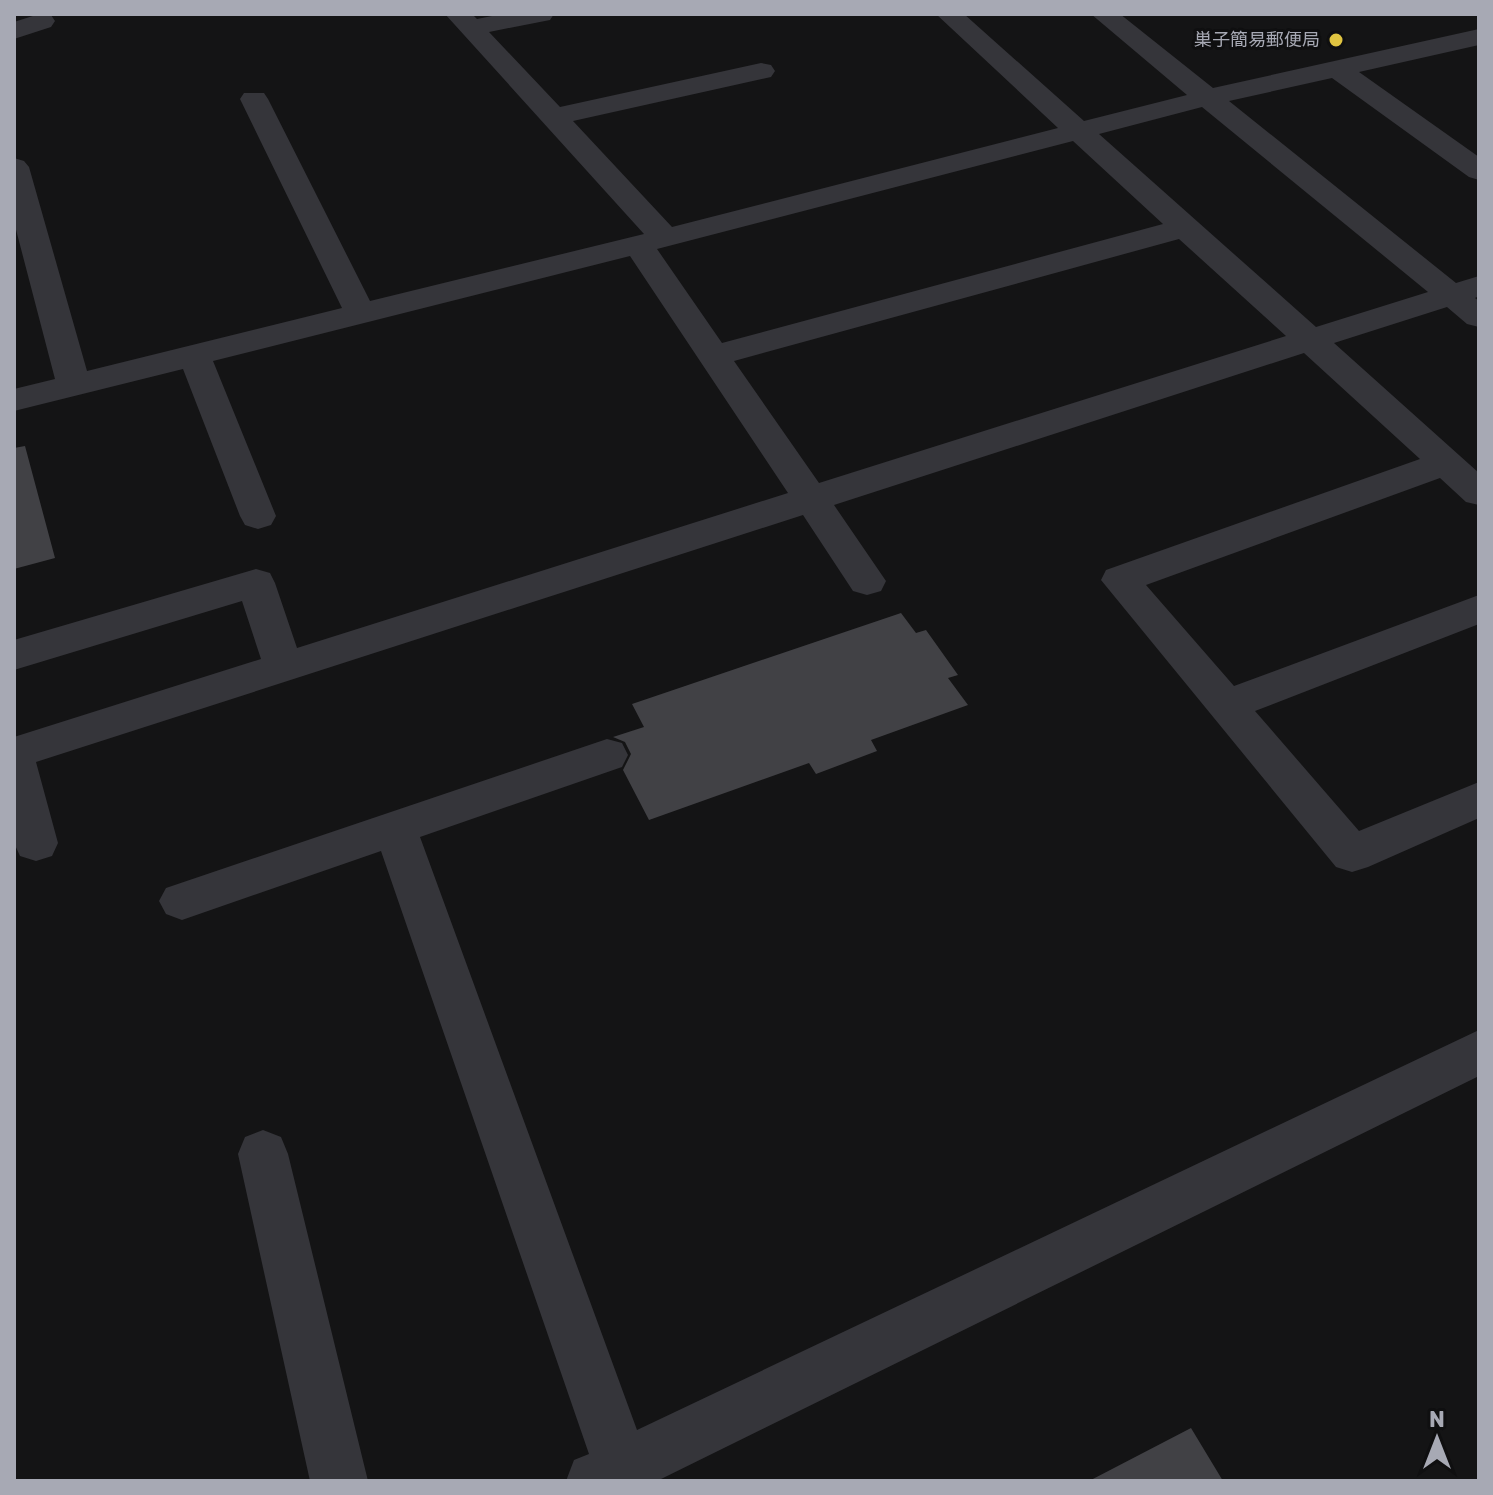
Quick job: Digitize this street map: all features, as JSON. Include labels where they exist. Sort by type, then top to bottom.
[{"type":"street","points":[[465,21],[541,14]]},
{"type":"street","points":[[953,18],[992,14]]},
{"type":"street","points":[[1104,14],[1206,98],[1465,290],[1479,317]]},
{"type":"street","points":[[953,18],[1479,493]]},
{"type":"street","points":[[14,31],[42,21]]},
{"type":"street","points":[[465,21],[553,117],[651,242],[714,356],[811,497],[820,517],[867,581]]},
{"type":"street","points":[[1442,22],[1476,41]]},
{"type":"street","points":[[14,400],[651,242],[1206,98],[1335,67],[1476,41]]},
{"type":"street","points":[[1335,67],[1479,171]]},
{"type":"street","points":[[553,117],[761,71]]},
{"type":"street","points":[[254,99],[361,315]]},
{"type":"street","points":[[14,167],[74,385]]},
{"type":"street","points":[[714,356],[1183,228]]},
{"type":"street","points":[[14,753],[1465,290]]},
{"type":"street","points":[[194,355],[258,516]]},
{"type":"street","points":[[1446,463],[1120,580],[1352,854],[1479,799]]},
{"type":"street","points":[[14,655],[256,583],[283,666]]},
{"type":"street","points":[[1227,705],[1479,609]]},
{"type":"street","points":[[182,901],[607,755]]},
{"type":"street","points":[[14,760],[36,843]]},
{"type":"street","points":[[395,827],[609,1474],[1479,1052]]},
{"type":"street","points":[[263,1154],[339,1481]]},
{"type":"building","points":[[25,446],[55,558],[14,569],[14,448]]},
{"type":"building","points":[[901,613],[916,633],[926,630],[958,675],[948,678],[968,705],[871,740],[877,751],[816,774],[809,763],[649,820],[623,770],[631,754],[625,742],[613,737],[644,727],[632,704]]},
{"type":"building","points":[[1191,1428],[1223,1481],[1089,1481]]},
{"type":"place","name":"巣子簡易郵便局","points":[[1336,40]]}]
